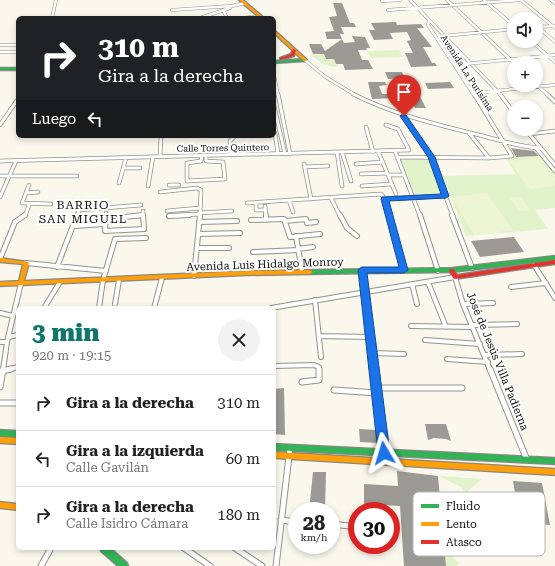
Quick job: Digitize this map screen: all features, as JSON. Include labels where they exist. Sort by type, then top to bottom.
[{"type":"main road","points":[[243,3],[255,16]]},
{"type":"main road","points":[[243,3],[259,16]]},
{"type":"main road","points":[[276,33],[305,60]]},
{"type":"main road","points":[[276,59],[287,58],[293,55],[294,50]]},
{"type":"main road","points":[[276,62],[305,60]]},
{"type":"main road","points":[[0,68],[16,68]]},
{"type":"main road","name":"Avenida Luis Hidalgo Monroy","points":[[0,284],[362,270],[438,271],[555,258]]},
{"type":"main road","points":[[0,260],[26,264],[21,283]]},
{"type":"main road","points":[[455,277],[555,262]]},
{"type":"main road","name":"José de Jesús Villa Padierna","points":[[452,270],[455,277]]},
{"type":"main road","points":[[0,433],[16,434]]},
{"type":"main road","points":[[0,440],[16,441]]},
{"type":"main road","points":[[276,447],[555,461]]},
{"type":"main road","points":[[276,455],[555,472]]},
{"type":"main road","points":[[0,505],[16,507]]},
{"type":"main road","points":[[106,550],[124,566]]},
{"type":"street","points":[[52,16],[56,0]]},
{"type":"street","points":[[382,2],[400,0]]},
{"type":"street","name":"Avenida La Purísima","points":[[410,0],[429,20],[428,25],[474,93],[512,156],[489,158]]},
{"type":"street","points":[[447,0],[507,57]]},
{"type":"street","points":[[484,0],[507,20]]},
{"type":"street","points":[[388,10],[520,0],[554,27]]},
{"type":"street","points":[[551,0],[555,4]]},
{"type":"street","points":[[206,16],[243,3]]},
{"type":"street","points":[[172,10],[232,7]]},
{"type":"street","points":[[208,8],[211,14]]},
{"type":"street","points":[[223,10],[226,16]]},
{"type":"street","points":[[429,20],[498,91],[507,103]]},
{"type":"street","points":[[543,27],[554,27]]},
{"type":"street","points":[[436,37],[507,30]]},
{"type":"street","points":[[543,32],[555,42]]},
{"type":"street","points":[[0,46],[16,45]]},
{"type":"street","points":[[539,48],[555,62]]},
{"type":"street","points":[[0,52],[16,52]]},
{"type":"street","points":[[543,57],[555,55]]},
{"type":"street","points":[[305,60],[328,80],[346,92],[362,100],[404,116],[503,141],[538,147],[555,165]]},
{"type":"street","points":[[455,64],[507,60]]},
{"type":"street","points":[[276,85],[290,154]]},
{"type":"street","points":[[543,86],[555,85]]},
{"type":"street","points":[[474,93],[507,90]]},
{"type":"street","points":[[543,91],[555,102]]},
{"type":"street","points":[[0,125],[16,102]]},
{"type":"street","points":[[276,115],[285,154]]},
{"type":"street","points":[[404,116],[431,157],[472,268]]},
{"type":"street","name":"Calle Torres Quintero","points":[[0,161],[373,152],[410,149],[398,129],[386,125]]},
{"type":"street","points":[[366,127],[373,152]]},
{"type":"street","points":[[543,132],[555,131]]},
{"type":"street","points":[[469,133],[489,158]]},
{"type":"street","points":[[530,136],[555,171]]},
{"type":"street","points":[[160,157],[161,138]]},
{"type":"street","points":[[231,155],[230,141],[233,138]]},
{"type":"street","points":[[276,138],[278,154]]},
{"type":"street","points":[[378,151],[396,194]]},
{"type":"street","points":[[395,151],[414,197],[438,271]]},
{"type":"street","points":[[336,152],[342,186]]},
{"type":"street","points":[[342,152],[351,181]]},
{"type":"street","points":[[202,156],[201,161],[191,161],[187,163],[187,181],[225,179],[223,162],[206,161],[206,156]]},
{"type":"street","points":[[148,186],[153,157]]},
{"type":"street","points":[[119,183],[126,158]]},
{"type":"street","points":[[398,158],[489,158]]},
{"type":"street","points":[[0,197],[16,161]]},
{"type":"street","points":[[356,164],[382,162]]},
{"type":"street","points":[[312,199],[304,166],[328,166]]},
{"type":"street","points":[[123,168],[140,168]]},
{"type":"street","points":[[362,174],[404,175]]},
{"type":"street","points":[[0,176],[78,176]]},
{"type":"street","points":[[169,185],[180,183],[179,190]]},
{"type":"street","points":[[362,186],[392,184]]},
{"type":"street","points":[[29,185],[22,203],[29,205],[51,204]]},
{"type":"street","points":[[160,192],[200,189],[199,234],[194,276]]},
{"type":"street","points":[[26,193],[38,192]]},
{"type":"street","points":[[247,203],[379,194],[385,199],[404,270]]},
{"type":"street","points":[[385,199],[446,196]]},
{"type":"street","points":[[330,198],[347,228],[357,236]]},
{"type":"street","points":[[290,200],[293,212]]},
{"type":"street","points":[[256,203],[256,210],[265,208],[266,220]]},
{"type":"street","points":[[0,260],[15,222],[24,217],[29,205]]},
{"type":"street","points":[[58,267],[81,205]]},
{"type":"street","points":[[79,210],[141,205]]},
{"type":"street","points":[[167,211],[232,211]]},
{"type":"street","points":[[169,216],[199,212]]},
{"type":"street","points":[[106,213],[105,231],[144,229],[143,213],[106,219]]},
{"type":"street","points":[[251,220],[284,219],[285,221],[306,219],[307,223],[316,222]]},
{"type":"street","points":[[199,222],[237,221]]},
{"type":"street","points":[[285,221],[290,237],[320,234]]},
{"type":"street","points":[[74,226],[105,224]]},
{"type":"street","points":[[199,234],[240,233]]},
{"type":"street","points":[[296,236],[302,272]]},
{"type":"street","points":[[99,306],[106,271],[115,239],[146,238]]},
{"type":"street","points":[[253,252],[299,250],[313,247]]},
{"type":"street","points":[[198,248],[228,248]]},
{"type":"street","points":[[300,257],[306,256]]},
{"type":"street","points":[[26,264],[106,271]]},
{"type":"street","points":[[534,265],[555,298]]},
{"type":"street","points":[[362,270],[384,453]]},
{"type":"street","points":[[276,307],[455,277]]},
{"type":"street","name":"José de Jesús Villa Padierna","points":[[455,277],[463,304],[527,460]]},
{"type":"street","points":[[155,306],[162,278]]},
{"type":"street","points":[[116,304],[119,280]]},
{"type":"street","points":[[45,306],[60,282]]},
{"type":"street","points":[[428,282],[446,327]]},
{"type":"street","points":[[0,387],[8,339],[21,283]]},
{"type":"street","points":[[511,287],[546,283]]},
{"type":"street","points":[[412,284],[418,304]]},
{"type":"street","points":[[315,300],[320,336],[321,357]]},
{"type":"street","points":[[463,304],[493,303]]},
{"type":"street","points":[[0,314],[13,316]]},
{"type":"street","points":[[411,326],[446,327],[517,324]]},
{"type":"street","points":[[0,342],[16,336]]},
{"type":"street","points":[[320,336],[370,337]]},
{"type":"street","points":[[425,340],[480,344]]},
{"type":"street","points":[[372,353],[404,354]]},
{"type":"street","points":[[485,355],[522,354]]},
{"type":"street","points":[[448,359],[488,362]]},
{"type":"street","points":[[276,366],[314,365],[319,367],[319,380],[302,382]]},
{"type":"street","points":[[2,370],[16,367]]},
{"type":"street","points":[[334,390],[376,391],[462,388]]},
{"type":"street","points":[[0,403],[16,403]]},
{"type":"street","points":[[276,566],[290,448]]},
{"type":"street","points":[[281,520],[288,521]]},
{"type":"street","points":[[41,566],[50,550]]},
{"type":"street","points":[[187,550],[210,566]]},
{"type":"street","points":[[238,550],[262,566]]},
{"type":"green space","points":[[399,50],[403,57],[370,58],[367,51]]},
{"type":"green space","points":[[311,55],[324,55],[326,59],[335,59],[335,64],[338,64],[338,66],[335,67],[327,65]]},
{"type":"green space","points":[[541,156],[555,173],[555,208],[535,210],[548,229],[466,236],[443,176],[516,174],[506,158]]},
{"type":"green space","points":[[429,158],[443,194],[412,195],[400,159]]},
{"type":"green space","points":[[539,158],[555,177],[555,186],[530,189],[509,161]]},
{"type":"green space","points":[[487,193],[513,230],[474,235],[452,197]]},
{"type":"green space","points":[[521,197],[530,210],[519,211],[510,198]]},
{"type":"green space","points":[[438,476],[482,479],[466,492],[459,486]]},
{"type":"green space","points":[[445,556],[452,556],[459,564],[457,566],[446,566]]},
{"type":"building","points":[[333,3],[342,3],[350,23],[354,23],[356,27],[341,27],[344,34],[340,34],[342,39],[327,39],[325,32],[334,31],[329,17],[337,16]]},
{"type":"building","points":[[396,22],[397,25],[421,24],[424,28],[417,28],[432,47],[423,47],[432,63],[435,63],[437,66],[411,67],[405,53],[413,53],[407,41],[411,40],[407,32],[390,33],[393,39],[374,40],[369,30],[375,30],[371,23]]},
{"type":"building","points":[[352,36],[365,37],[370,48],[366,48],[367,50],[358,50],[362,60],[368,60],[373,69],[345,70],[343,64],[336,64],[334,59],[326,59],[324,54],[313,54],[309,44],[321,44],[325,51],[342,39],[344,43],[355,42]]},
{"type":"building","points":[[385,72],[402,72],[405,78],[388,79]]},
{"type":"building","points":[[368,82],[385,82],[387,85],[379,86],[382,94],[393,94],[395,98],[372,99]]},
{"type":"building","points":[[450,82],[454,88],[428,89],[425,83]]},
{"type":"building","points":[[408,93],[418,93],[426,108],[415,108]]},
{"type":"building","points":[[511,148],[534,151],[539,156],[516,157]]},
{"type":"building","points":[[514,237],[524,252],[480,257],[471,241]]},
{"type":"building","points":[[284,388],[285,435],[276,434],[276,389]]},
{"type":"building","points":[[425,424],[446,424],[451,441],[434,438],[428,440]]},
{"type":"building","points":[[359,429],[377,430],[379,443],[360,442]]},
{"type":"building","points":[[397,471],[438,476],[439,492],[413,492],[413,556],[445,556],[446,566],[404,566],[400,502],[364,502],[364,484],[398,486]]},
{"type":"building","points":[[313,472],[326,472],[325,502],[310,502]]},
{"type":"building","points":[[513,481],[542,483],[544,492],[515,492]]},
{"type":"building","points":[[545,499],[550,525],[545,524]]},
{"type":"traffic: fast","points":[[276,62],[305,60]]},
{"type":"traffic: fast","points":[[0,69],[16,69]]},
{"type":"traffic: fast","points":[[310,272],[452,270],[555,258]]},
{"type":"traffic: fast","points":[[0,433],[16,434]]},
{"type":"traffic: fast","points":[[276,447],[555,461]]},
{"type":"traffic: fast","points":[[106,550],[124,566]]},
{"type":"traffic: slow","points":[[241,0],[260,16]]},
{"type":"traffic: slow","points":[[276,33],[305,60]]},
{"type":"traffic: slow","points":[[0,260],[26,263],[21,283]]},
{"type":"traffic: slow","points":[[0,284],[247,273],[310,272]]},
{"type":"traffic: slow","points":[[0,440],[16,441]]},
{"type":"traffic: slow","points":[[276,455],[555,472]]},
{"type":"traffic: slow","points":[[0,505],[16,507]]},
{"type":"traffic: jam","points":[[281,59],[293,55],[294,50]]},
{"type":"traffic: jam","points":[[452,270],[455,277],[555,262]]},
{"type":"district","name":"BARRIO SAN MIGUEL","points":[[83,212]]},
{"type":"route","points":[[384,453],[362,270],[404,270],[385,199],[446,196],[431,157],[404,116]]}]
